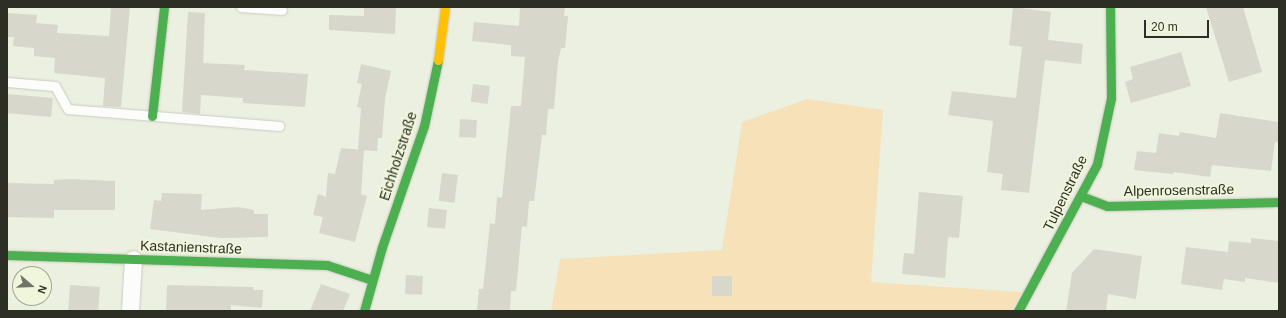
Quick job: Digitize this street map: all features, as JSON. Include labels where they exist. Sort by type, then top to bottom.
[{"type":"street","points":[[152,116],[164,7]]},
{"type":"street","name":"Eichholzstraße","points":[[364,311],[372,280],[424,126],[438,65],[445,7]]},
{"type":"street","name":"Tulpenstraße","points":[[1018,311],[1082,196],[1097,164],[1108,118],[1111,98],[1110,7]]},
{"type":"street","name":"Alpenrosenstraße","points":[[1082,196],[1107,206],[1279,202]]},
{"type":"street","name":"Kastanienstraße","points":[[7,255],[327,265],[372,280]]},
{"type":"street","points":[[130,311],[133,259]]},
{"type":"lane","points":[[241,7],[282,10]]},
{"type":"lane","points":[[7,82],[55,86],[68,109],[279,126]]},
{"type":"shaded area","points":[[807,99],[883,110],[871,282],[1022,292],[1011,311],[551,311],[560,259],[722,250],[742,122]]},
{"type":"building","points":[[111,7],[130,7],[121,107],[103,106],[105,78],[54,73],[55,58],[34,56],[34,48],[13,46],[14,37],[7,37],[7,13],[37,15],[36,23],[58,25],[57,33],[109,36]]},
{"type":"building","points":[[364,7],[396,7],[395,34],[329,30],[329,15],[364,16]]},
{"type":"building","points":[[520,7],[565,7],[564,16],[568,16],[565,48],[561,48],[558,61],[554,109],[548,109],[546,135],[542,135],[534,201],[529,201],[527,227],[522,226],[516,291],[511,291],[510,311],[477,311],[479,289],[483,289],[490,223],[495,224],[497,197],[502,198],[511,106],[521,106],[525,57],[511,56],[511,45],[472,41],[474,22],[519,26]]},
{"type":"building","points":[[1013,7],[1051,12],[1048,40],[1083,44],[1081,64],[1045,60],[1029,193],[1001,190],[1003,174],[987,172],[993,121],[948,115],[952,91],[1016,98],[1022,47],[1009,45]]},
{"type":"building","points":[[1206,7],[1243,7],[1262,72],[1229,82]]},
{"type":"building","points":[[188,12],[205,13],[203,63],[245,65],[244,70],[308,74],[305,107],[243,103],[243,98],[201,95],[200,114],[182,112]]},
{"type":"building","points":[[1181,52],[1191,86],[1131,103],[1125,82],[1133,79],[1130,67]]},
{"type":"building","points":[[361,64],[391,71],[385,99],[382,138],[378,138],[377,151],[358,150],[361,108],[357,107],[362,84],[357,83]]},
{"type":"building","points":[[473,84],[490,86],[488,104],[471,102]]},
{"type":"building","points":[[7,94],[53,98],[51,117],[7,113]]},
{"type":"building","points":[[1220,113],[1279,122],[1279,142],[1275,142],[1271,171],[1212,165],[1210,177],[1174,172],[1173,174],[1134,170],[1137,151],[1156,153],[1159,133],[1179,136],[1180,132],[1216,138]]},
{"type":"building","points":[[460,119],[477,120],[476,138],[459,137]]},
{"type":"building","points":[[341,148],[364,150],[361,194],[367,196],[355,242],[319,233],[323,217],[313,215],[318,194],[326,197],[328,173],[335,174]]},
{"type":"building","points":[[442,173],[458,175],[454,203],[439,201]]},
{"type":"building","points":[[69,179],[115,181],[115,210],[54,210],[54,218],[7,217],[7,183],[54,184],[54,180]]},
{"type":"building","points":[[919,192],[963,196],[959,238],[948,237],[945,278],[902,274],[904,253],[914,254]]},
{"type":"building","points":[[162,193],[202,194],[201,210],[238,207],[254,210],[254,214],[268,214],[268,237],[220,238],[150,229],[154,200],[161,201]]},
{"type":"building","points":[[429,208],[447,210],[445,229],[427,227]]},
{"type":"building","points":[[1251,238],[1279,241],[1279,283],[1245,278],[1245,282],[1224,279],[1222,290],[1181,284],[1186,247],[1228,252],[1229,241],[1251,243]]},
{"type":"building","points":[[1094,249],[1142,256],[1136,299],[1108,294],[1106,311],[1066,311],[1072,273]]},
{"type":"building","points":[[406,275],[423,276],[422,295],[405,294]]},
{"type":"building","points":[[712,276],[732,276],[732,296],[712,296]]},
{"type":"building","points":[[321,284],[350,294],[343,311],[310,311]]},
{"type":"building","points":[[70,285],[100,287],[98,311],[68,311]]},
{"type":"building","points":[[167,285],[254,287],[253,290],[263,290],[262,308],[231,305],[231,311],[166,311]]},
{"type":"traffic: fast","points":[[152,116],[164,7]]},
{"type":"traffic: fast","points":[[1018,311],[1097,164],[1111,98],[1110,7]]},
{"type":"traffic: fast","points":[[364,311],[382,247],[424,126],[438,60]]},
{"type":"traffic: fast","points":[[1081,196],[1107,206],[1279,202]]},
{"type":"traffic: fast","points":[[7,255],[327,265],[372,280]]},
{"type":"traffic: slow","points":[[438,60],[445,7]]}]
